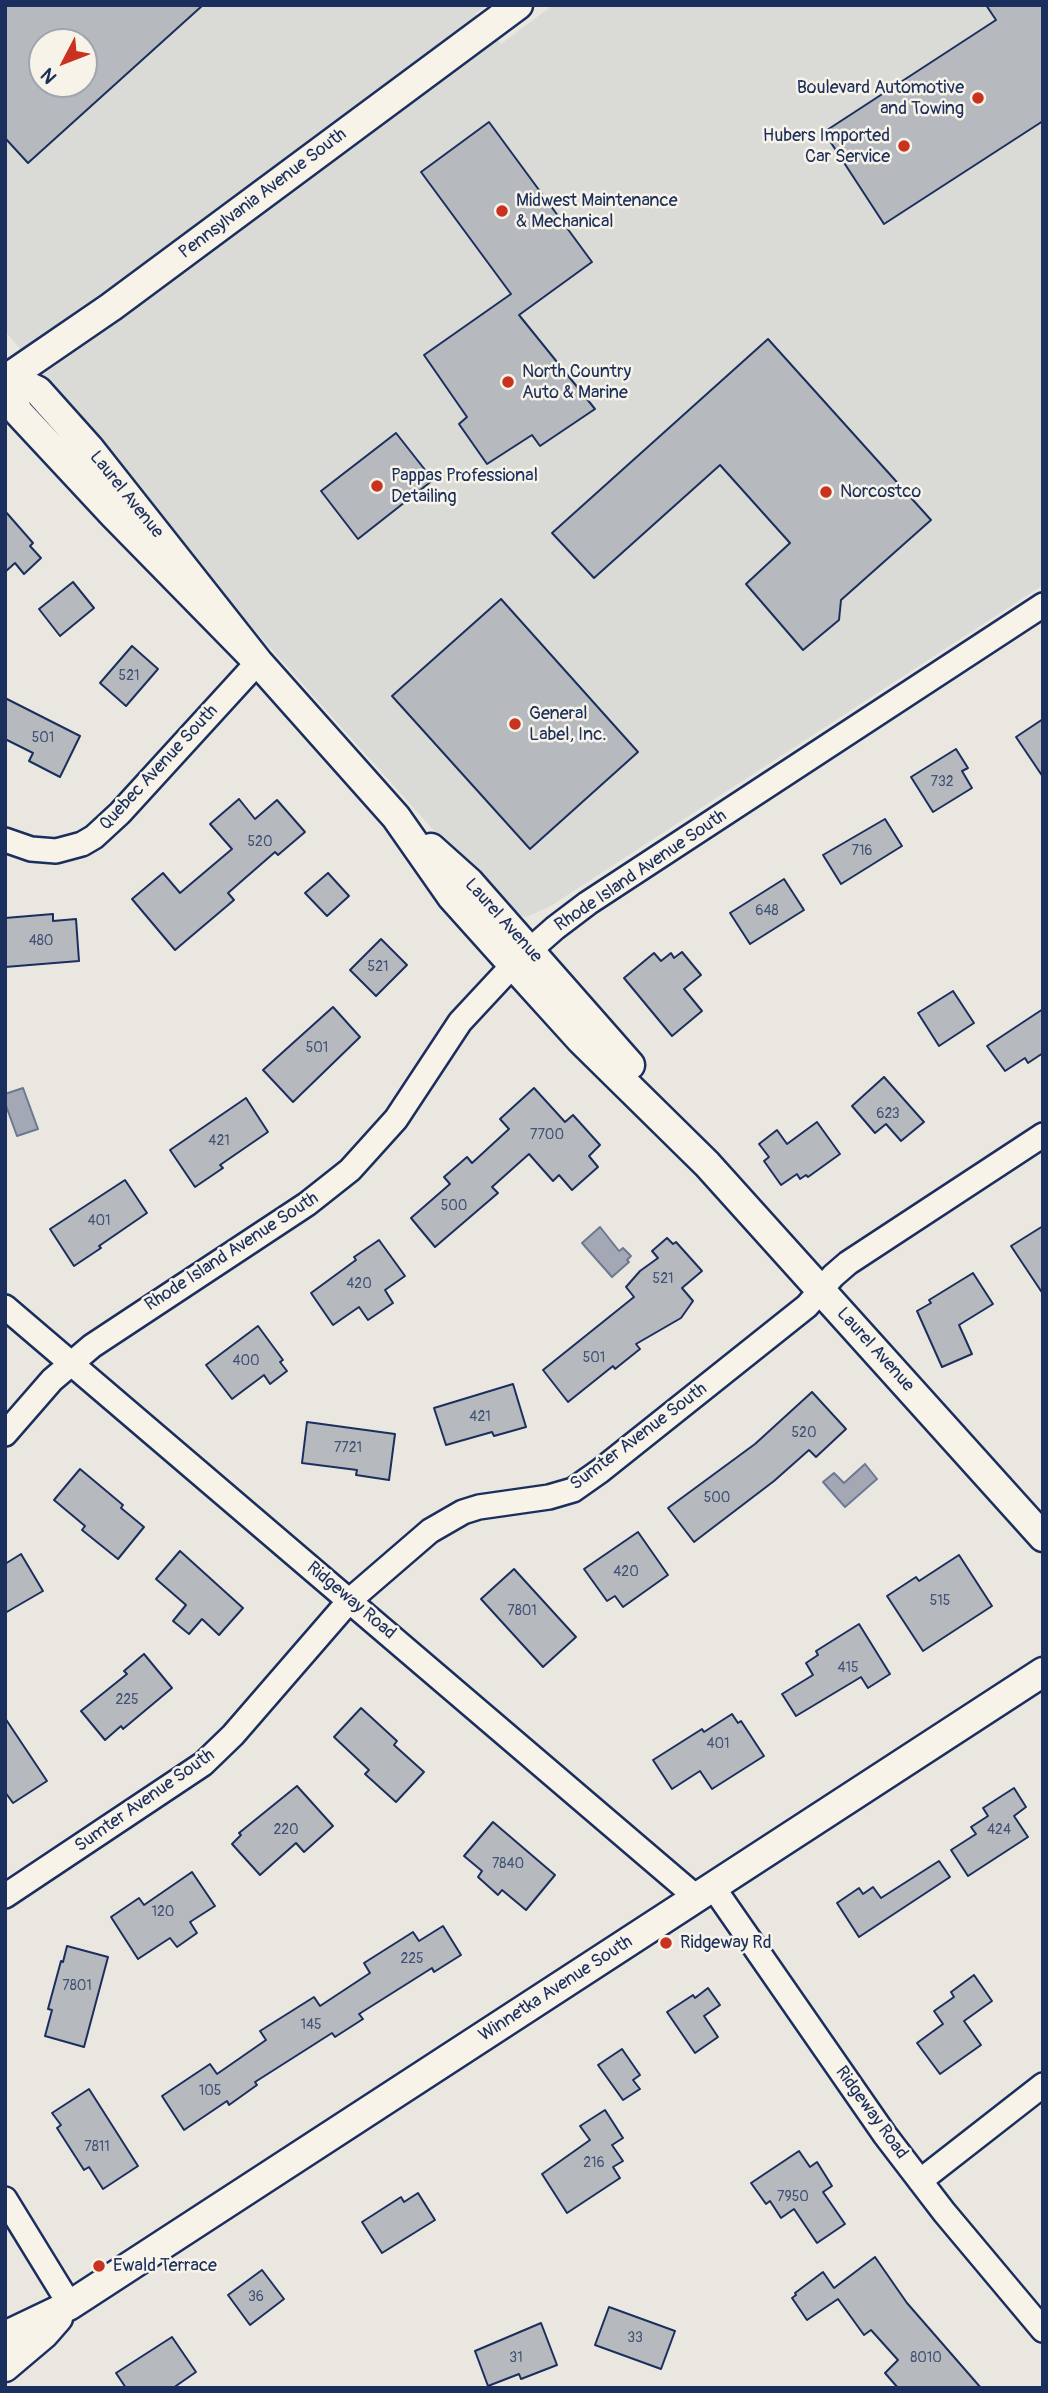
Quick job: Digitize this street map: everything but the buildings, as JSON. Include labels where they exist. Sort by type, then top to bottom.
[{"type":"street","name":"Pennsylvania Avenue South","points":[[6,379],[111,307],[518,5]]},
{"type":"street","name":"Laurel Avenue","points":[[6,379],[10,397],[19,413],[258,662],[396,817],[469,882],[521,958],[633,1069],[707,1164],[1043,1536]]},
{"type":"street","name":"Rhode Island Avenue South","points":[[5,1434],[52,1380],[71,1363],[121,1325],[307,1204],[351,1170],[396,1119],[460,1022],[521,958],[588,903],[1043,605]]},
{"type":"street","name":"Quebec Avenue South","points":[[5,840],[31,849],[56,851],[82,844],[94,837],[120,813],[258,662]]},
{"type":"street","name":"Sumter Avenue South","points":[[5,1896],[203,1764],[233,1735],[350,1600],[430,1531],[463,1512],[497,1503],[549,1497],[573,1490],[807,1306],[820,1289],[848,1263],[1043,1135]]},
{"type":"street","name":"Ridgeway Road","points":[[5,1307],[350,1600],[704,1892],[944,2213],[1043,2330]]},
{"type":"street","name":"Winnetka Avenue South","points":[[5,2336],[69,2305],[1043,1672]]},
{"type":"street","points":[[920,2181],[1043,2085]]},
{"type":"street","points":[[5,2199],[69,2305]]},
{"type":"street","name":"Winnetka Avenue South","points":[[5,2367],[44,2334],[69,2305]]},
{"type":"shaded area","points":[[5,5],[486,5],[475,14],[501,44],[553,5],[1043,5],[1043,585],[549,907],[526,917],[506,911],[256,632],[5,331]]},
{"type":"shaded area","points":[[23,1088],[38,1129],[17,1136],[5,1103],[5,1094]]},
{"type":"shaded area","points":[[600,1227],[619,1251],[623,1248],[631,1256],[627,1260],[629,1262],[612,1277],[582,1243]]},
{"type":"shaded area","points":[[865,1464],[877,1479],[845,1507],[823,1482],[834,1473],[844,1483]]},
{"type":"place","name":"Boulevard Automotive and Towing","points":[[978,98]]},
{"type":"place","name":"Hubers Imported Car Service","points":[[904,146]]},
{"type":"place","name":"Midwest Maintenance & Mechanical","points":[[502,211]]},
{"type":"place","name":"North Country Auto & Marine","points":[[508,382]]},
{"type":"place","name":"Pappas Professional Detailing","points":[[377,486]]},
{"type":"place","name":"Norcostco","points":[[826,492]]},
{"type":"place","name":"General Label, Inc.","points":[[515,724]]},
{"type":"place","name":"Ridgeway Rd","points":[[666,1943]]},
{"type":"place","name":"Ewald Terrace","points":[[99,2266]]}]
